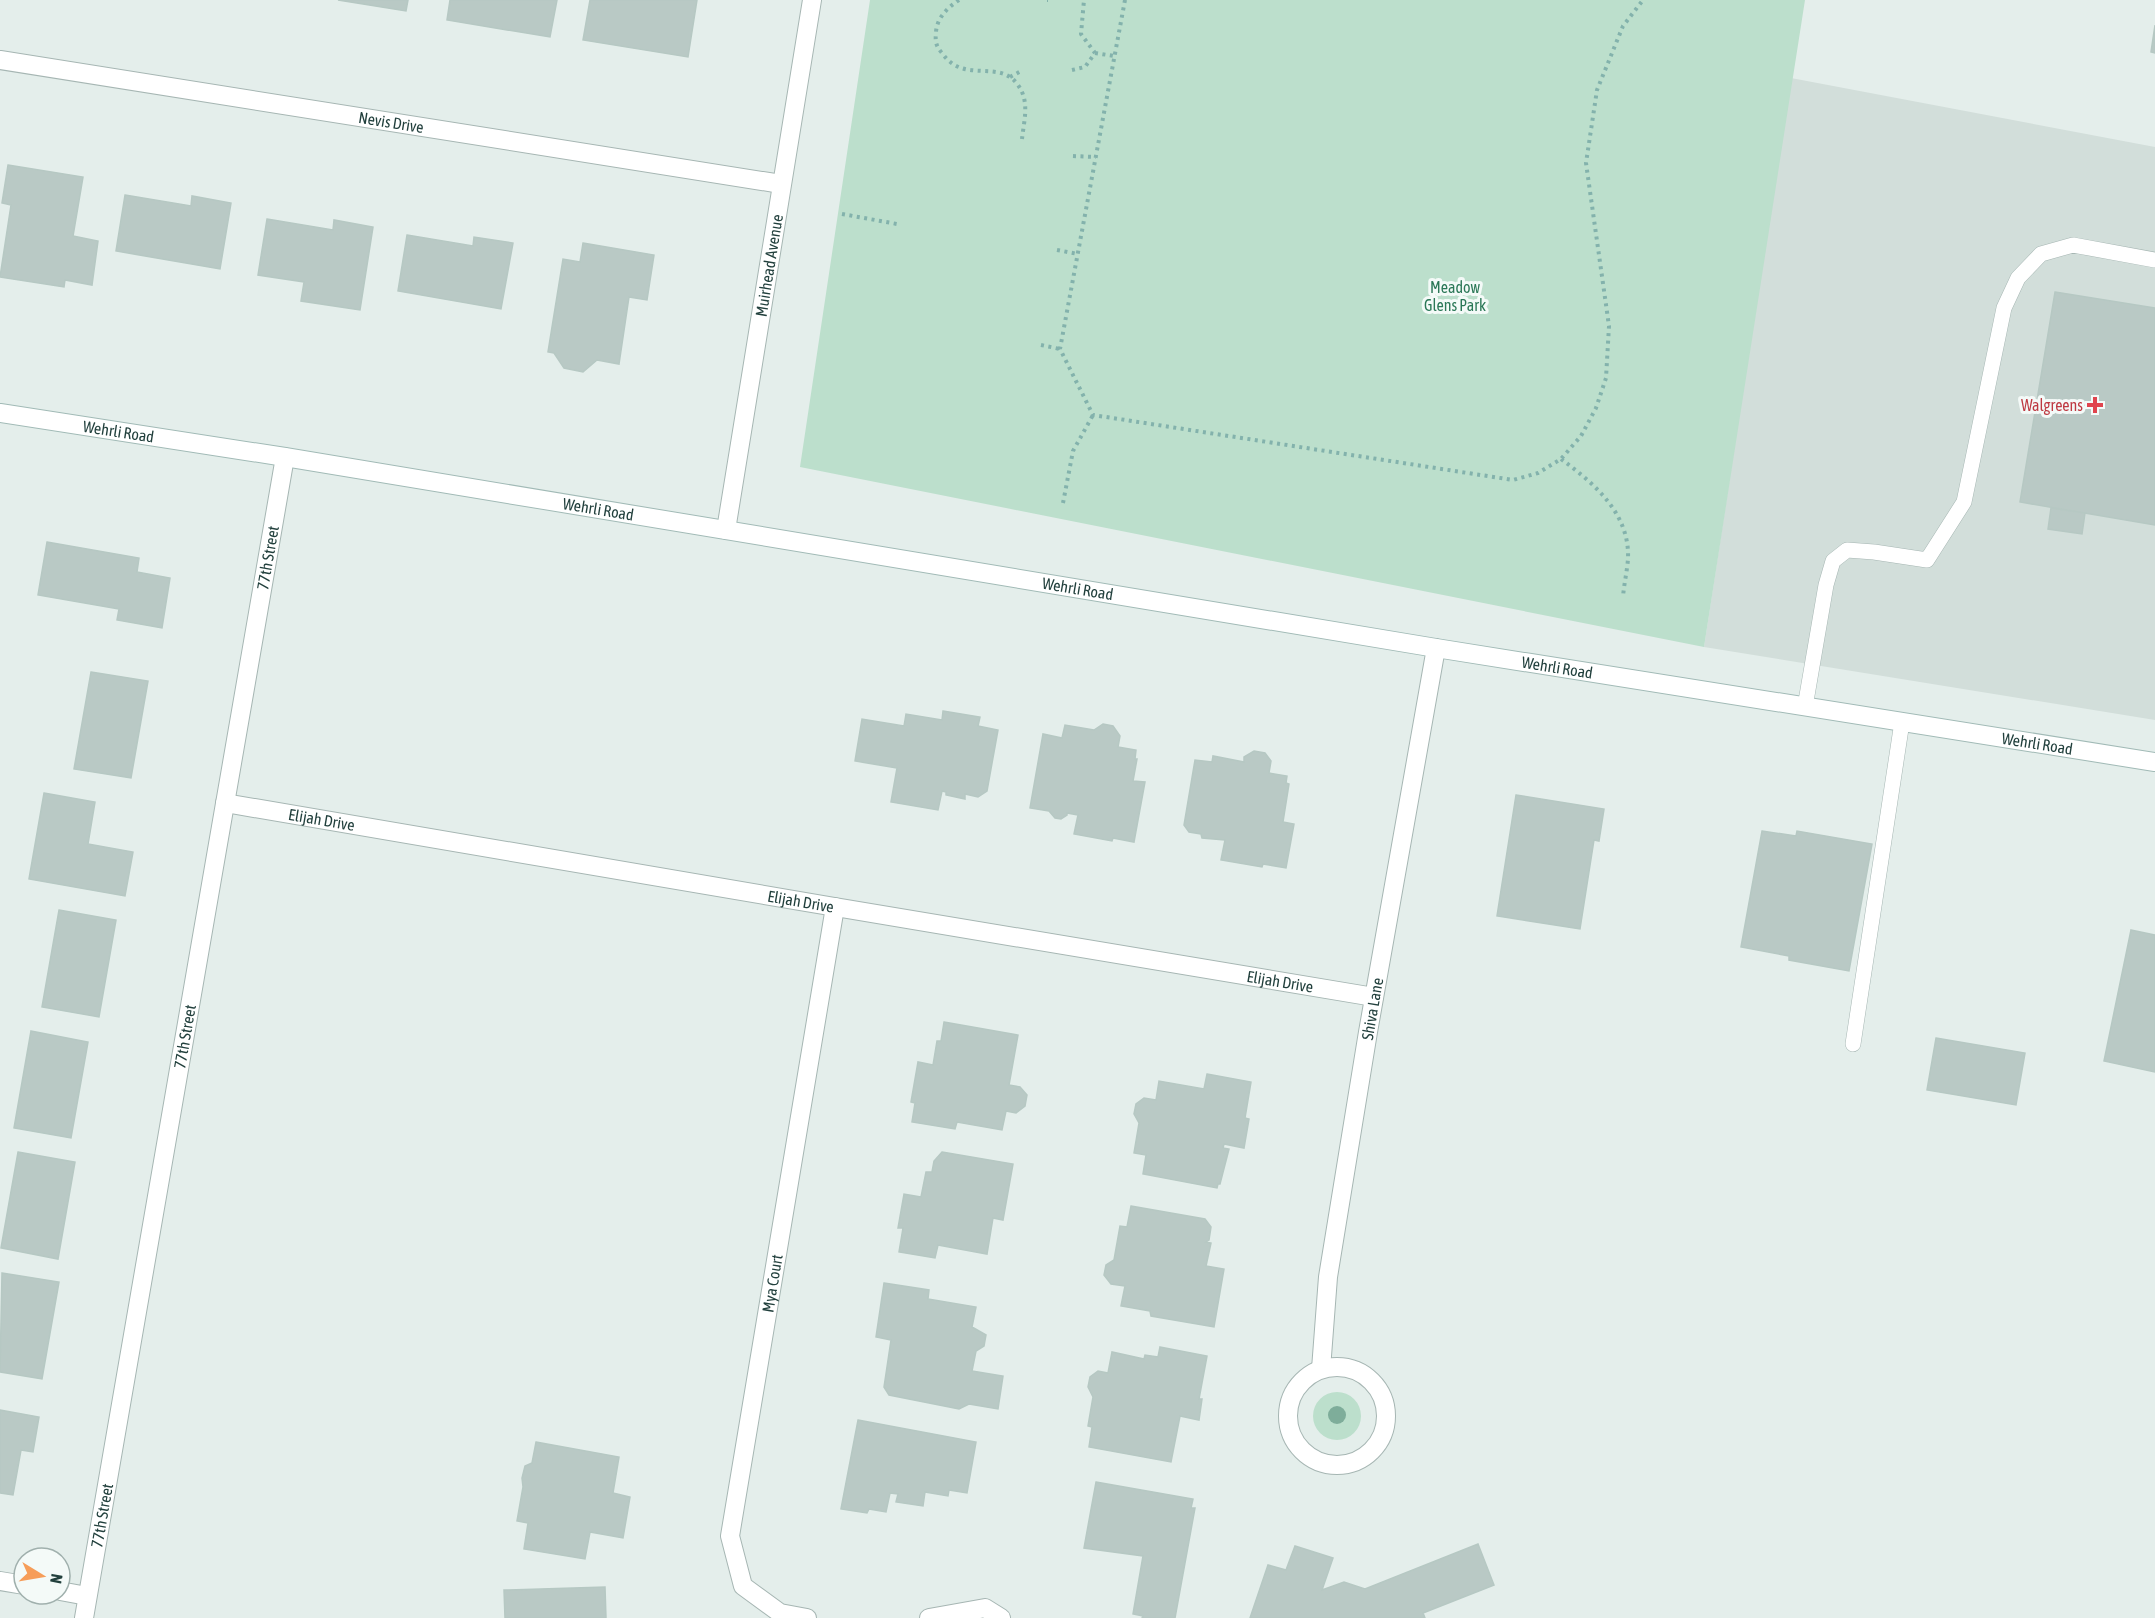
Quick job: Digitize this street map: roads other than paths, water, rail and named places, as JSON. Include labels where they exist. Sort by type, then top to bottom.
[{"type":"street","name":"Muirhead Avenue","points":[[726,530],[812,0]]},
{"type":"street","name":"Nevis Drive","points":[[0,60],[781,184]]},
{"type":"street","name":"Wehrli Road","points":[[0,413],[285,457],[1436,648],[2155,762]]},
{"type":"street","name":"77th Street","points":[[84,1618],[285,457]]},
{"type":"street","name":"Shiva Lane","points":[[1321,1369],[1328,1277],[1374,997],[1436,648]]},
{"type":"street","name":"Elijah Drive","points":[[225,803],[1374,997]]},
{"type":"street","name":"Mya Court","points":[[807,1618],[780,1613],[743,1586],[730,1536],[835,907]]},
{"type":"street","points":[[1343,1366],[1364,1374],[1380,1390],[1387,1411],[1384,1433],[1372,1452],[1353,1463],[1331,1466],[1310,1459],[1295,1443],[1287,1421],[1290,1399],[1302,1381],[1321,1369],[1343,1366]]},
{"type":"street","points":[[72,1593],[87,1596]]},
{"type":"street","points":[[929,1618],[985,1608],[1001,1618]]},
{"type":"lane","points":[[1805,707],[1826,585],[1833,561],[1847,550],[1927,560],[1964,502],[2004,308],[2018,278],[2042,254],[2073,245],[2155,260]]},
{"type":"lane","points":[[1853,1044],[1902,722]]},
{"type":"place","name":"Walgreens","points":[[2095,405]]},
{"type":"park label","name":"Meadow Glens Park","points":[[1455,296]]}]
